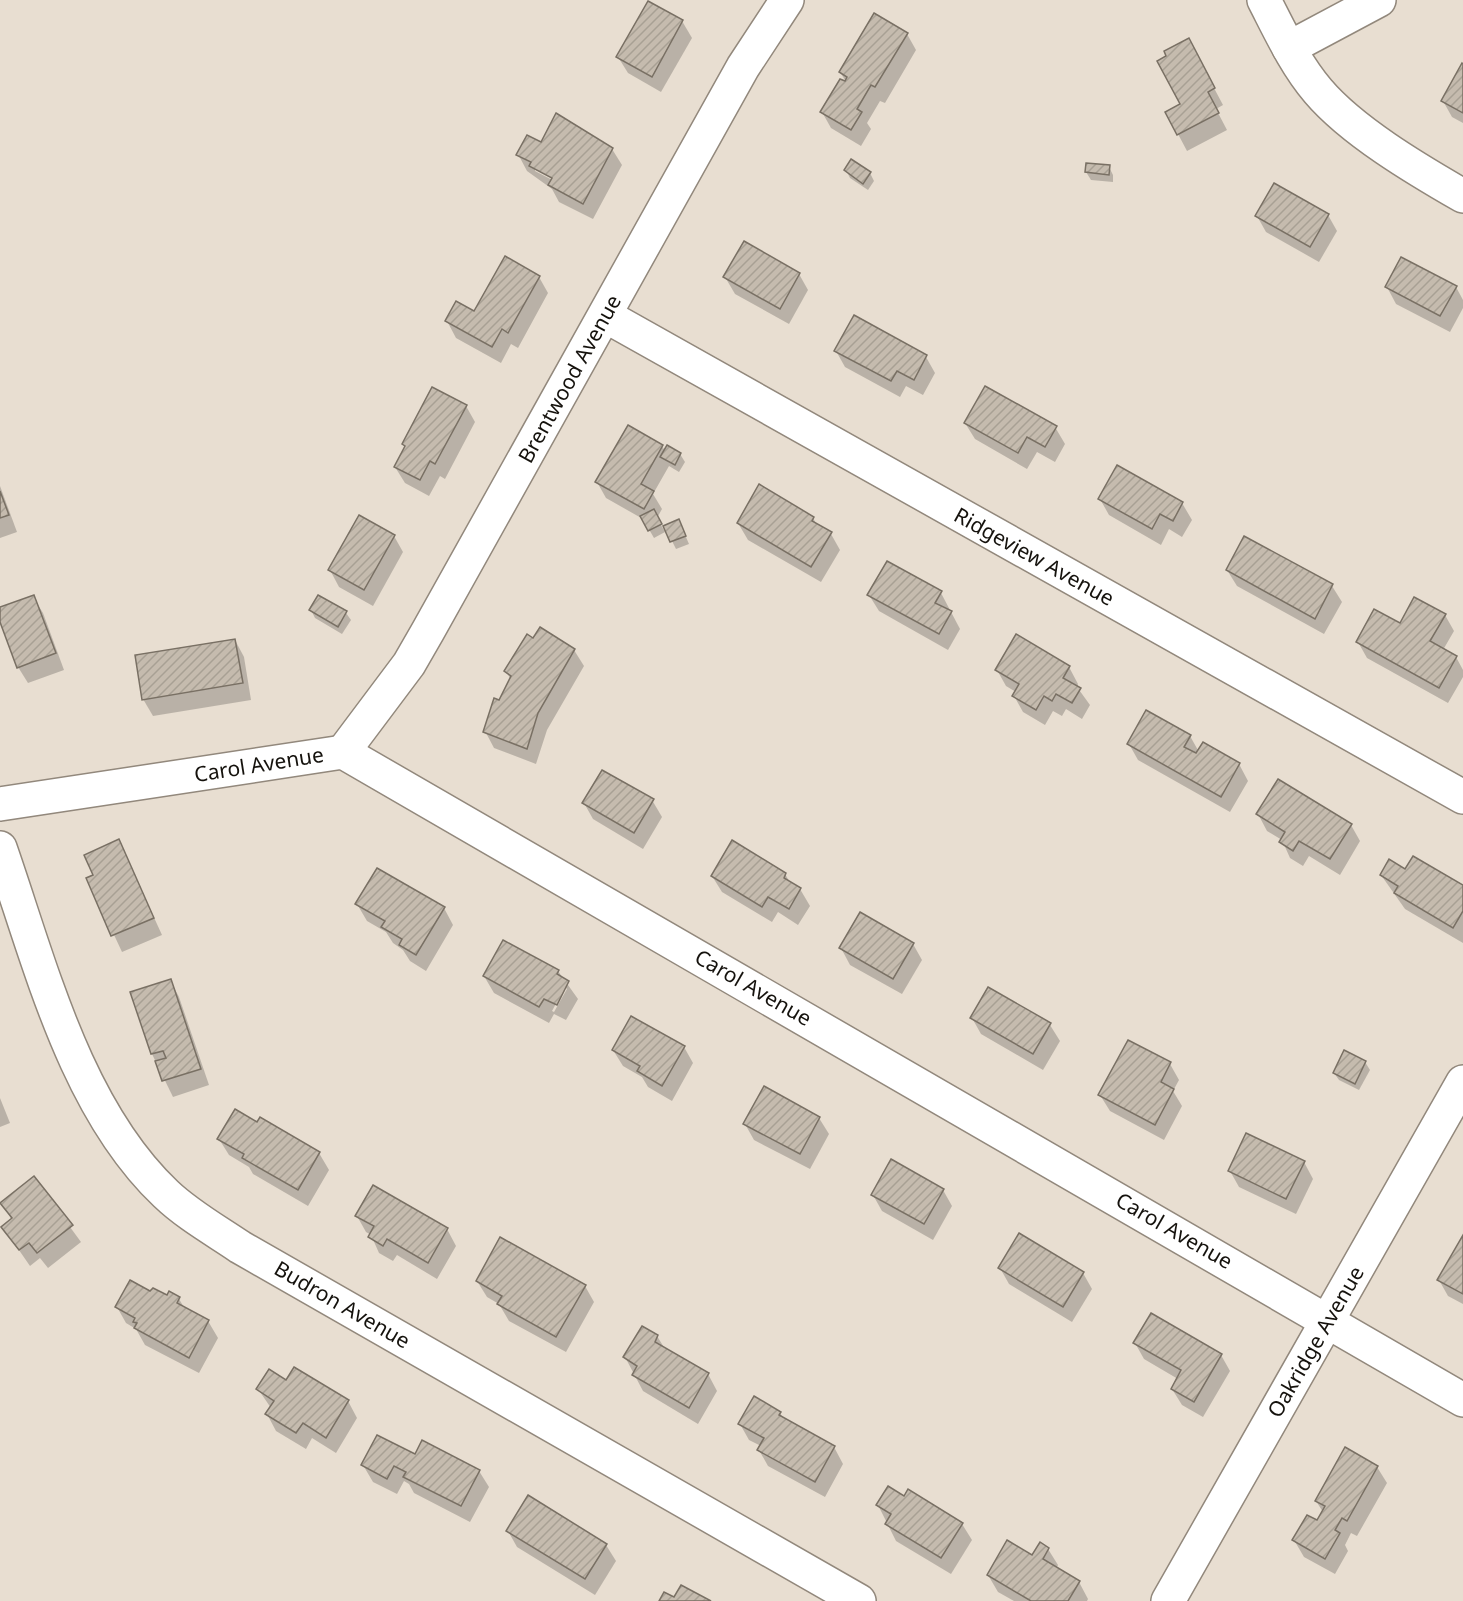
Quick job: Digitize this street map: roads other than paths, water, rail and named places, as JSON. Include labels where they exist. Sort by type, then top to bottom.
[{"type":"street","name":"Brentwood Avenue","points":[[344,752],[408,664],[428,632],[743,67],[787,0]]},
{"type":"street","points":[[1264,0],[1289,48],[1317,90],[1346,119],[1463,196]]},
{"type":"street","points":[[1289,48],[1379,0]]},
{"type":"street","name":"Ridgeview Avenue","points":[[606,316],[1463,797]]},
{"type":"street","name":"Carol Avenue","points":[[0,804],[344,752],[1463,1400]]},
{"type":"street","name":"Budron Avenue","points":[[0,848],[64,1032],[98,1101],[140,1166],[167,1195],[240,1247],[859,1601]]},
{"type":"street","name":"Oakridge Avenue","points":[[1168,1601],[1463,1083]]}]
